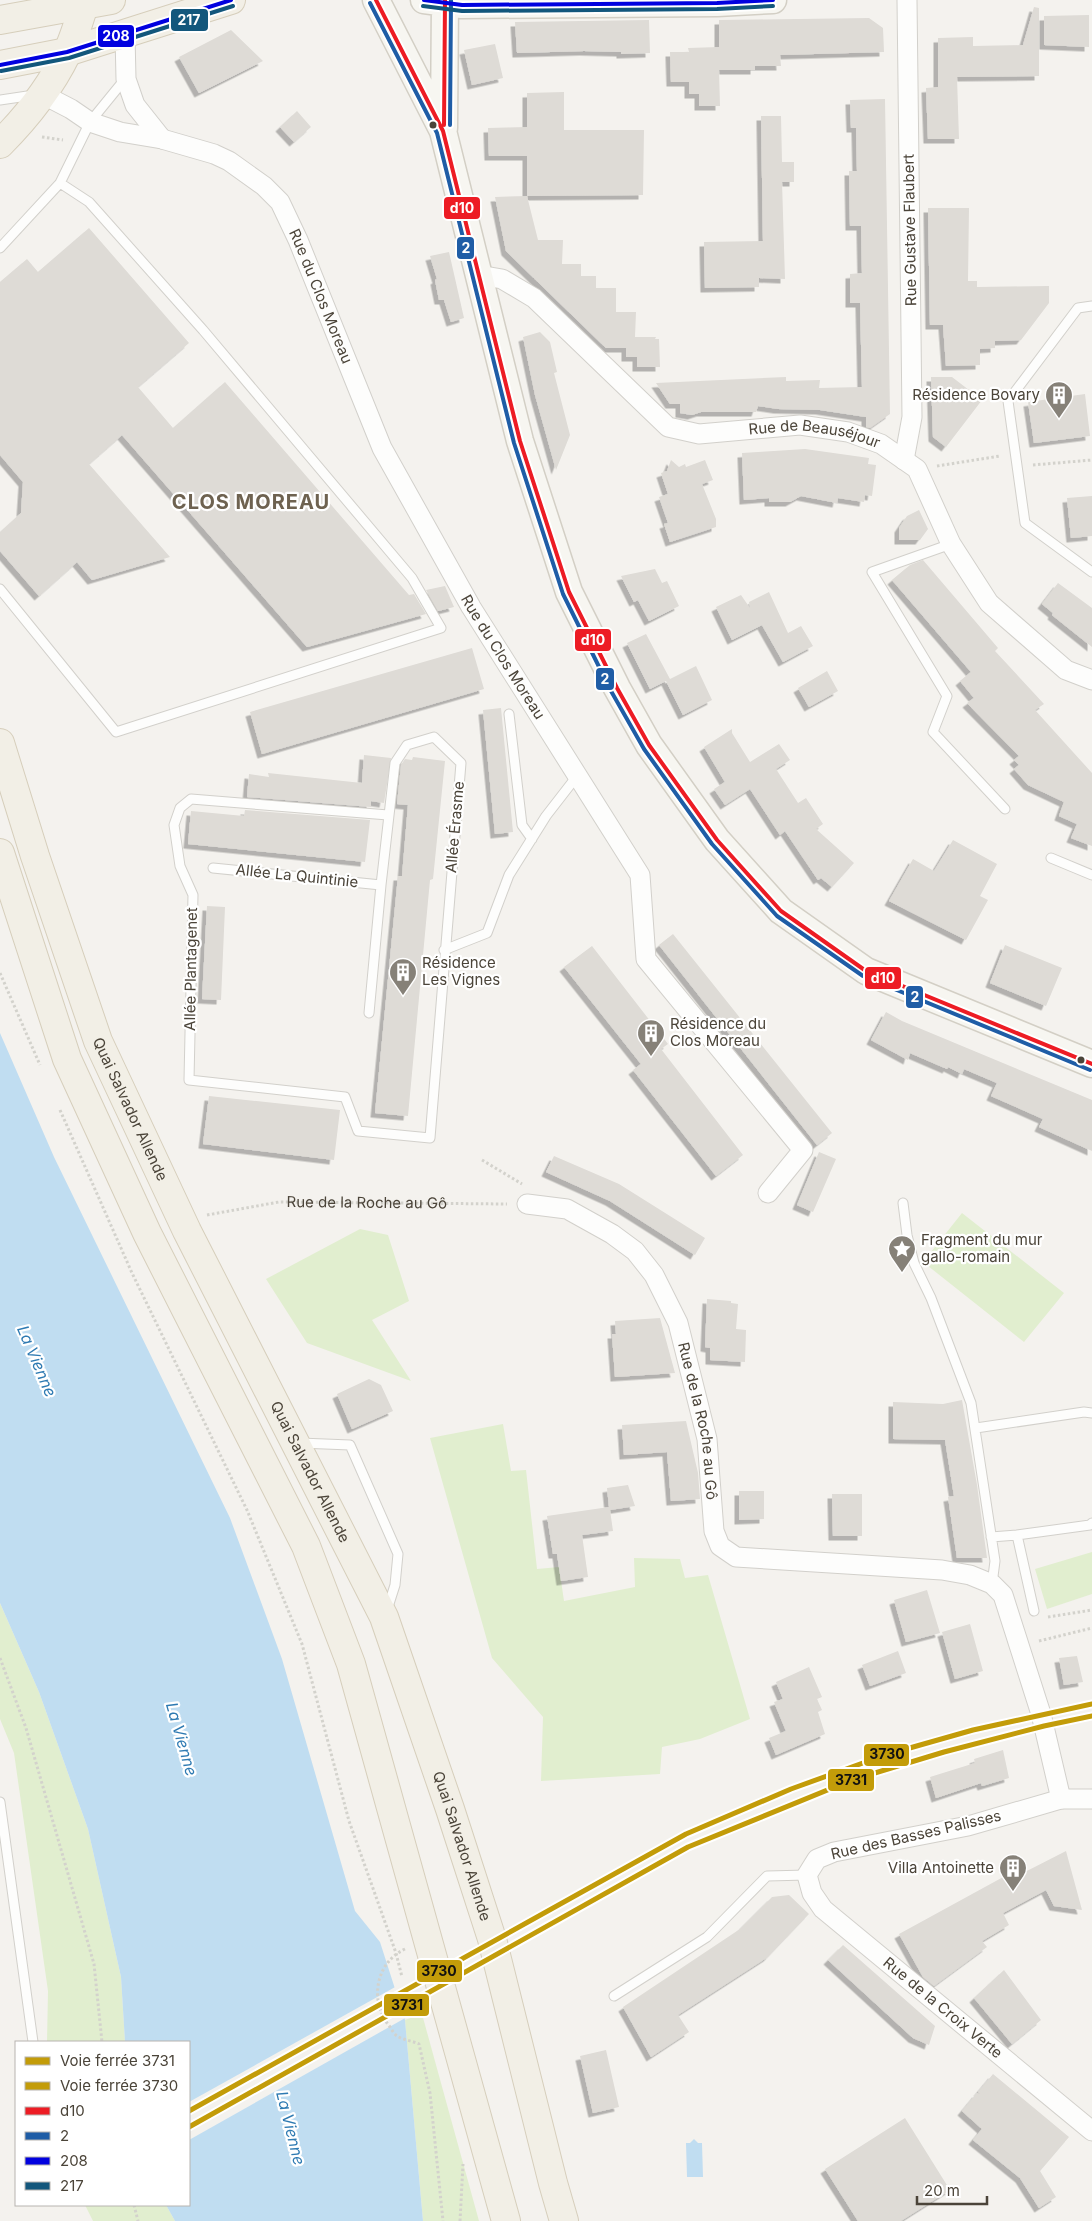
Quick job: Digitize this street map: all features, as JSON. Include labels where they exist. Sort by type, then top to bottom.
[{"type":"main road","points":[[0,20],[112,0]]},
{"type":"main road","points":[[0,65],[67,52],[231,0]]},
{"type":"main road","points":[[376,0],[444,131],[520,441],[569,592],[616,688],[649,745],[717,840],[781,911],[866,971],[1092,1064]]},
{"type":"main road","points":[[444,131],[447,2],[717,3],[773,0]]},
{"type":"main road","points":[[0,144],[14,130],[42,94],[67,52],[84,5]]},
{"type":"main road","points":[[42,94],[116,37]]},
{"type":"main road","name":"Quai Salvador Allende","points":[[0,743],[35,856],[98,1041],[187,1231],[384,1617],[450,1808],[492,1939],[564,2221]]},
{"type":"main road","points":[[0,853],[67,1059],[147,1232],[306,1546],[351,1664],[506,2221]]},
{"type":"street","name":"Rue Gustave Flaubert","points":[[904,460],[912,417],[906,0]]},
{"type":"street","points":[[116,37],[135,105],[162,139]]},
{"type":"street","name":"Rue du Clos Moreau","points":[[42,94],[71,109],[90,122],[120,132],[162,139],[214,154],[229,161],[264,186],[280,202],[298,240],[382,448],[471,607],[640,875],[646,959],[803,1150],[768,1193]]},
{"type":"street","name":"Rue de Beauséjour","points":[[479,275],[502,279],[534,298],[668,427],[699,434],[800,425],[848,432],[881,444],[917,469],[951,544],[989,603],[1066,670],[1092,680]]},
{"type":"street","name":"Rue de la Roche au Gô","points":[[527,1204],[567,1208],[612,1234],[636,1251],[654,1275],[678,1323],[707,1439],[714,1531],[720,1546],[736,1557],[942,1570],[970,1576],[992,1584]]},
{"type":"street","points":[[992,1584],[1003,1595],[1042,1714],[1061,1800]]},
{"type":"street","name":"Rue des Basses Palisses","points":[[807,1876],[817,1859],[834,1852],[968,1826],[1061,1800],[1092,1799]]},
{"type":"street","name":"Rue de la Croix Verte","points":[[807,1876],[812,1893],[822,1909],[1092,2131]]},
{"type":"lane","points":[[0,248],[60,183],[90,122],[126,78]]},
{"type":"lane","points":[[0,100],[42,94]]},
{"type":"lane","points":[[0,589],[116,732],[441,628],[412,578],[203,330],[89,202],[60,183]]},
{"type":"lane","points":[[1092,306],[1078,308],[1008,401],[1026,523],[1092,572]]},
{"type":"lane","points":[[951,544],[872,572],[947,696],[933,732],[1005,809]]},
{"type":"lane","points":[[509,714],[522,824],[532,840]]},
{"type":"lane","name":"Allée Érasme","points":[[369,1013],[388,815],[395,763],[407,745],[434,737],[461,763],[444,950],[430,1138]]},
{"type":"lane","points":[[444,950],[487,933],[509,875],[546,816],[577,776]]},
{"type":"lane","name":"Allée Plantagenet","points":[[388,815],[191,800],[180,808],[174,825],[180,866],[193,896],[189,1080],[345,1097],[358,1131],[430,1138]]},
{"type":"lane","points":[[1051,858],[1092,875]]},
{"type":"lane","name":"Allée La Quintinie","points":[[213,868],[381,885]]},
{"type":"lane","points":[[903,1203],[906,1235],[914,1263],[931,1298],[971,1403],[995,1561],[992,1584]]},
{"type":"lane","points":[[976,1428],[1084,1412],[1092,1413]]},
{"type":"lane","points":[[294,1442],[318,1445],[350,1445],[398,1554],[395,1585],[384,1617]]},
{"type":"lane","points":[[991,1536],[1017,1535],[1090,1525],[1092,1523]]},
{"type":"lane","points":[[1017,1535],[1030,1600],[1034,1611]]},
{"type":"lane","points":[[0,1802],[33,2041]]},
{"type":"lane","points":[[614,1996],[707,1937],[767,1876],[807,1876]]},
{"type":"path","points":[[962,462],[1015,453]]},
{"type":"path","points":[[1017,467],[1092,460]]},
{"type":"path","points":[[0,974],[43,1071]]},
{"type":"path","points":[[59,1107],[130,1268],[247,1510],[302,1644],[349,1821],[396,1953],[402,1977]]},
{"type":"path","points":[[482,1160],[525,1186],[527,1204]]},
{"type":"path","name":"Rue de la Roche au Gô","points":[[199,1216],[279,1202],[527,1204]]},
{"type":"path","points":[[130,1268],[135,1265]]},
{"type":"path","points":[[1034,1611],[1042,1616],[1052,1618],[1092,1610]]},
{"type":"path","points":[[1020,1647],[1092,1628]]},
{"type":"path","points":[[0,1658],[26,1728],[94,1964],[102,2041]]},
{"type":"path","points":[[406,1949],[396,1953],[384,1966],[377,1982],[379,2011],[397,2036],[419,2044],[430,2093],[443,2221]]},
{"type":"path","points":[[460,2221],[463,2156]]},
{"type":"path","points":[[134,2206],[138,2221]]},
{"type":"green space","points":[[962,1213],[1064,1293],[1024,1342],[923,1262]]},
{"type":"green space","points":[[360,1229],[388,1235],[409,1301],[372,1320],[411,1381],[307,1343],[266,1279]]},
{"type":"green space","points":[[503,1424],[511,1471],[526,1470],[537,1569],[559,1567],[564,1601],[635,1587],[634,1558],[680,1559],[685,1578],[708,1575],[750,1719],[700,1739],[662,1747],[660,1774],[541,1781],[543,1717],[492,1658],[430,1438]]},
{"type":"green space","points":[[1092,1552],[1092,1594],[1047,1609],[1035,1569]]},
{"type":"green space","points":[[0,1603],[39,1692],[88,1829],[121,1977],[125,2041],[47,2041],[48,1991],[14,1753],[0,1719]]},
{"type":"green space","points":[[422,2014],[479,2221],[423,2221],[405,2020]]},
{"type":"green space","points":[[86,2206],[167,2206],[175,2221],[93,2221]]},
{"type":"water","name":"La Vienne","points":[[0,1033],[54,1157],[230,1518],[282,1659],[355,1911],[380,1942],[405,2020],[423,2221],[175,2221],[167,2206],[190,2206],[190,2041],[125,2041],[121,1977],[88,1829],[39,1692],[0,1603]]},
{"type":"water","points":[[694,2139],[698,2143],[702,2143],[703,2177],[687,2177],[686,2143],[690,2143]]},
{"type":"pier","points":[[397,1986],[407,2017],[190,2139],[190,2101]]},
{"type":"building","points":[[1034,7],[1039,8],[1039,76],[957,77],[959,139],[928,139],[926,88],[938,87],[938,38],[973,37],[973,46],[1023,45]]},
{"type":"building","points":[[1089,15],[1089,47],[1044,45],[1044,16]]},
{"type":"building","points":[[869,18],[883,28],[884,52],[780,55],[781,66],[755,66],[755,70],[719,70],[720,106],[699,106],[699,94],[689,94],[689,82],[671,82],[670,52],[689,52],[688,48],[719,47],[719,20]]},
{"type":"building","points":[[649,20],[650,53],[621,54],[621,52],[584,51],[517,53],[515,22]]},
{"type":"building","points":[[231,30],[263,61],[199,93],[179,57]]},
{"type":"building","points":[[495,44],[503,78],[472,85],[464,50]]},
{"type":"building","points":[[564,92],[564,130],[644,130],[643,195],[527,196],[527,156],[489,156],[488,128],[527,127],[527,93]]},
{"type":"building","points":[[885,99],[890,414],[870,428],[866,427],[866,417],[820,410],[778,409],[758,406],[756,412],[701,412],[692,415],[680,413],[680,404],[670,404],[656,383],[786,377],[786,381],[820,380],[819,388],[862,387],[860,303],[850,303],[850,274],[862,273],[861,226],[850,226],[849,171],[857,171],[856,128],[851,128],[850,100]]},
{"type":"building","points":[[297,111],[311,127],[294,142],[280,127]]},
{"type":"building","points":[[761,116],[781,116],[782,162],[794,162],[794,182],[782,182],[785,279],[759,278],[759,287],[705,288],[704,242],[763,241]]},
{"type":"building","points":[[527,196],[538,240],[563,240],[562,264],[581,264],[581,276],[596,276],[596,288],[616,288],[616,312],[636,312],[635,337],[656,337],[655,339],[659,339],[660,367],[637,367],[637,357],[626,357],[626,348],[606,348],[506,251],[495,197]]},
{"type":"building","points":[[928,208],[969,208],[968,281],[977,281],[977,287],[1049,286],[1049,303],[1021,340],[995,341],[995,348],[980,349],[980,365],[946,366],[943,325],[930,325]]},
{"type":"building","points":[[89,228],[189,343],[138,387],[173,428],[225,382],[409,595],[414,594],[426,614],[307,647],[122,435],[89,464],[170,557],[92,580],[77,562],[39,596],[0,551],[0,532],[21,513],[23,482],[0,455],[0,282],[27,259],[38,272]]},
{"type":"building","points":[[449,252],[464,318],[451,322],[444,300],[439,300],[435,280],[437,279],[430,256]]},
{"type":"building","points":[[540,332],[550,342],[557,372],[554,373],[570,435],[556,470],[535,395],[523,337]]},
{"type":"building","points":[[931,377],[952,377],[982,400],[946,447],[933,437]]},
{"type":"building","name":"Résidence Bovary","points":[[1085,394],[1090,436],[1034,443],[1028,402]]},
{"type":"building","points":[[805,449],[869,458],[868,464],[876,465],[872,496],[865,495],[864,502],[838,498],[837,503],[801,496],[790,502],[769,502],[769,498],[744,500],[742,453]]},
{"type":"building","points":[[671,460],[679,467],[685,464],[686,467],[705,460],[713,480],[702,484],[716,519],[716,527],[670,542],[664,524],[668,523],[659,497],[668,494],[661,473],[667,471]]},
{"type":"building","points":[[1092,496],[1092,536],[1071,538],[1067,498]]},
{"type":"building","points":[[919,510],[928,529],[920,540],[899,540],[899,528],[907,516]]},
{"type":"building","points":[[923,560],[998,648],[995,651],[1044,704],[1035,710],[1092,773],[1092,846],[1071,838],[1077,824],[1059,816],[1064,802],[1028,785],[1014,769],[1019,765],[1014,760],[1019,756],[967,703],[974,698],[960,681],[971,672],[892,580],[910,565]]},
{"type":"building","points":[[655,569],[662,583],[667,581],[679,606],[649,621],[638,600],[634,602],[621,576]]},
{"type":"building","points":[[1058,583],[1092,608],[1092,647],[1052,615],[1053,613],[1042,604]]},
{"type":"building","points":[[445,586],[454,607],[438,611],[426,590]]},
{"type":"building","points":[[769,592],[788,633],[801,626],[813,646],[783,662],[762,625],[732,640],[716,607],[741,595],[750,608],[749,602]]},
{"type":"building","points":[[646,634],[670,679],[696,666],[712,700],[683,715],[666,681],[650,689],[627,643]]},
{"type":"building","points":[[472,648],[484,689],[262,754],[250,712]]},
{"type":"building","points":[[827,671],[838,691],[809,707],[798,688]]},
{"type":"building","points":[[501,708],[513,832],[495,834],[483,710]]},
{"type":"building","points":[[732,729],[732,733],[750,762],[779,744],[790,760],[776,769],[798,803],[806,798],[823,824],[816,829],[854,863],[832,887],[821,878],[818,880],[785,831],[780,835],[750,789],[725,805],[714,789],[725,782],[704,747]]},
{"type":"building","points":[[364,755],[391,758],[384,803],[371,801],[371,807],[247,797],[249,774],[269,777],[268,773],[362,783]]},
{"type":"building","name":"Résidence Les Vignes","points":[[413,757],[445,761],[433,879],[430,880],[408,1116],[375,1113],[398,876],[402,876],[408,805],[397,804],[401,765],[405,759],[412,760]]},
{"type":"building","points":[[245,810],[370,820],[365,862],[188,844],[191,811],[244,816]]},
{"type":"building","points":[[953,840],[997,864],[980,896],[988,900],[966,940],[889,901],[913,859],[934,871]]},
{"type":"building","points":[[207,906],[225,907],[221,1000],[202,999]]},
{"type":"building","points":[[673,934],[832,1133],[817,1145],[659,945]]},
{"type":"building","points":[[1005,945],[1062,968],[1046,1006],[990,983]]},
{"type":"building","name":"Résidence du Clos Moreau","points":[[592,946],[668,1044],[661,1049],[743,1155],[716,1176],[633,1070],[641,1064],[564,967]]},
{"type":"building","points":[[886,1012],[902,1021],[1092,1100],[1092,1151],[1039,1127],[1043,1119],[991,1096],[997,1083],[964,1069],[962,1074],[948,1067],[947,1069],[910,1053],[908,1060],[871,1040]]},
{"type":"building","points":[[209,1096],[340,1110],[334,1160],[203,1144]]},
{"type":"building","points":[[819,1152],[836,1159],[813,1212],[797,1205]]},
{"type":"building","points":[[554,1156],[619,1184],[705,1238],[695,1255],[610,1201],[546,1172]]},
{"type":"building","points":[[707,1299],[731,1301],[731,1303],[738,1304],[736,1329],[746,1330],[745,1362],[710,1360],[710,1348],[705,1347]]},
{"type":"building","points":[[660,1318],[675,1373],[615,1377],[612,1334],[616,1334],[615,1321]]},
{"type":"building","points":[[369,1379],[381,1385],[393,1411],[352,1429],[337,1394]]},
{"type":"building","points":[[962,1400],[977,1485],[987,1558],[957,1558],[948,1497],[954,1496],[945,1440],[893,1439],[893,1402],[943,1404]]},
{"type":"building","points":[[686,1421],[698,1473],[700,1499],[671,1501],[667,1452],[624,1455],[622,1425]]},
{"type":"building","points":[[628,1485],[635,1506],[610,1510],[613,1531],[582,1535],[588,1577],[561,1581],[557,1554],[553,1554],[547,1516],[609,1507],[607,1488]]},
{"type":"building","points":[[739,1491],[764,1491],[764,1519],[739,1520]]},
{"type":"building","points":[[832,1494],[862,1494],[862,1536],[833,1536]]},
{"type":"building","points":[[927,1590],[940,1633],[906,1642],[894,1600]]},
{"type":"building","points":[[970,1624],[983,1671],[955,1679],[942,1632]]},
{"type":"building","points":[[898,1651],[906,1673],[870,1686],[862,1665]]},
{"type":"building","points":[[1077,1656],[1083,1682],[1064,1685],[1059,1658]]},
{"type":"building","points":[[809,1667],[822,1697],[817,1699],[822,1710],[818,1712],[825,1734],[776,1755],[769,1738],[786,1731],[774,1702],[783,1699],[776,1682]]},
{"type":"building","points":[[1003,1750],[1009,1778],[982,1786],[981,1783],[936,1798],[930,1777],[975,1763],[974,1759]]},
{"type":"building","points":[[1066,1851],[1082,1910],[1054,1906],[1046,1890],[1003,1913],[1009,1925],[982,1941],[987,1947],[934,1986],[923,1977],[899,1934],[1016,1870],[1019,1875]]},
{"type":"building","points":[[789,1895],[809,1914],[768,1957],[678,2015],[689,2032],[651,2057],[623,2007],[740,1929],[772,1897]]},
{"type":"building","points":[[843,1945],[935,2026],[929,2045],[913,2038],[828,1960]]},
{"type":"building","points":[[1004,1970],[1041,2020],[1012,2044],[974,1998]]},
{"type":"building","points":[[606,2050],[619,2107],[593,2113],[580,2056]]},
{"type":"building","points":[[993,2074],[1069,2137],[1040,2171],[1056,2197],[1039,2208],[1020,2178],[973,2140],[982,2129],[962,2111],[977,2093],[980,2094],[978,2092]]},
{"type":"building","points":[[905,2118],[950,2190],[901,2221],[858,2221],[825,2169]]},
{"type":"rail line","name":"3730","points":[[190,2110],[686,1834],[791,1789],[885,1755],[973,1730],[1092,1704]]},
{"type":"rail line","name":"3731","points":[[190,2126],[688,1847],[852,1780],[944,1752],[1044,1726],[1092,1716]]},
{"type":"transit line","name":"208","points":[[0,65],[67,52],[231,0]]},
{"type":"transit line","name":"d10","points":[[376,0],[443,131],[520,441],[569,592],[617,688],[649,745],[717,840],[781,911],[866,971],[1092,1064]]},
{"type":"transit line","name":"208","points":[[424,0],[462,5],[717,3],[773,0]]},
{"type":"transit line","name":"d10","points":[[444,125],[445,0]]},
{"type":"transit line","name":"2","points":[[450,125],[451,0]]},
{"type":"transit line","name":"2","points":[[370,3],[437,133],[514,443],[563,594],[611,691],[644,749],[712,844],[777,916],[863,976],[1090,1070]]},
{"type":"transit line","name":"217","points":[[1,71],[69,58],[233,6]]},
{"type":"transit line","name":"217","points":[[423,6],[462,11],[717,9],[773,6]]},
{"type":"place","name":"Résidence Bovary","points":[[1059,419]]},
{"type":"place","name":"Résidence Les Vignes","points":[[403,996]]},
{"type":"place","name":"Résidence du Clos Moreau","points":[[651,1057]]},
{"type":"place","name":"Fragment du mur gallo-romain","points":[[902,1273]]},
{"type":"place","name":"Villa Antoinette","points":[[1013,1892]]},
{"type":"district","name":"CLOS MOREAU","points":[[251,502]]}]
